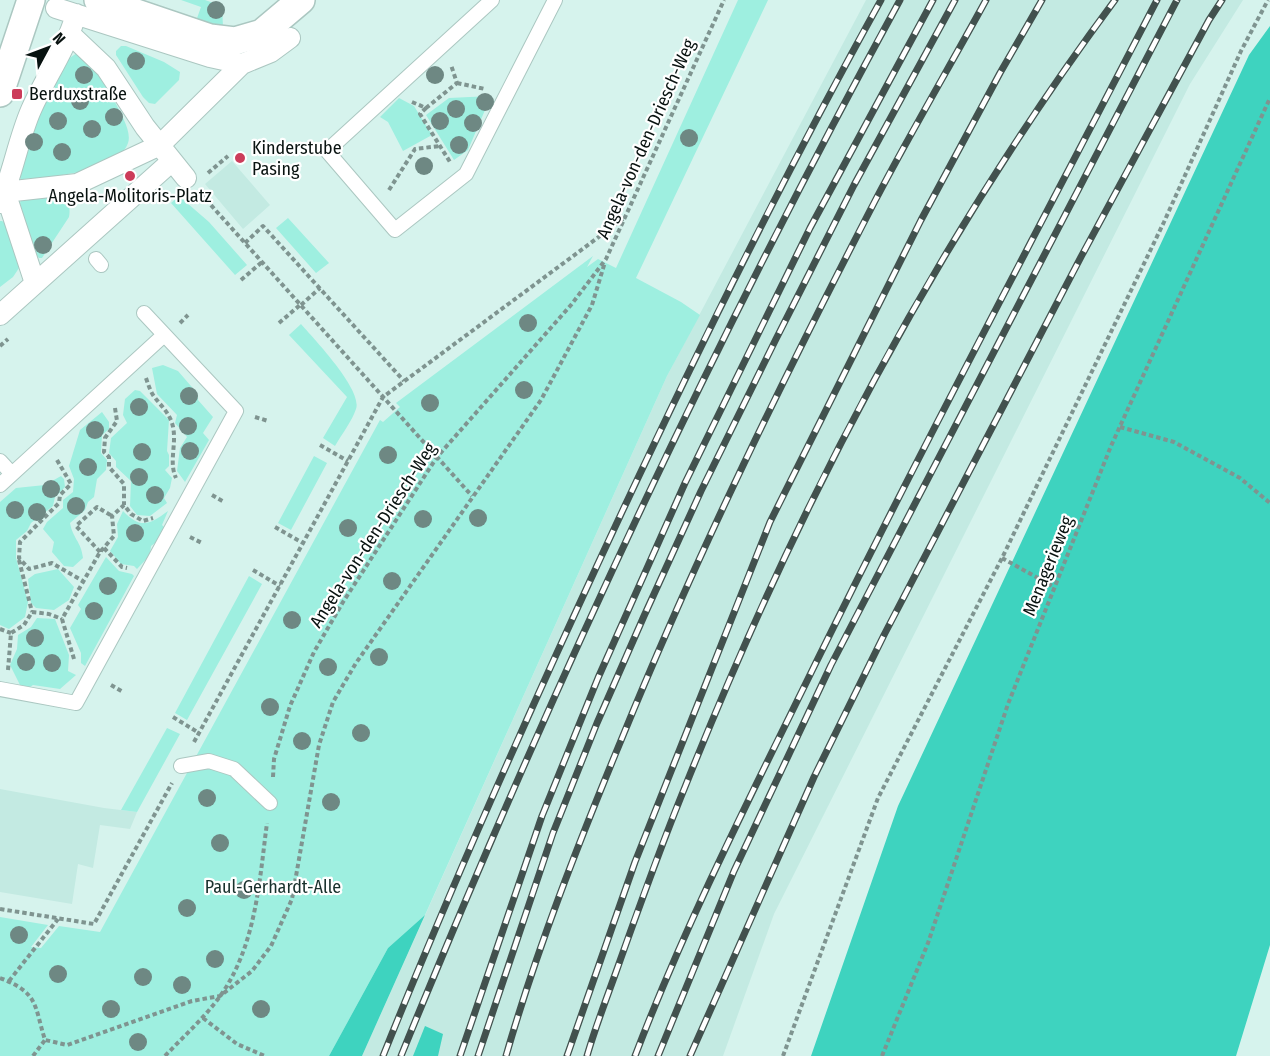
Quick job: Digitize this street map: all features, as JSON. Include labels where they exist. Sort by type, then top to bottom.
[{"type":"street","points":[[65,6],[210,38],[235,41],[261,33],[301,0]]},
{"type":"street","points":[[65,6],[70,34],[106,68],[145,128],[186,177]]},
{"type":"street","points":[[65,6],[210,57],[248,60],[271,52],[290,38]]},
{"type":"street","points":[[0,93],[65,6]]},
{"type":"street","points":[[35,284],[2,197],[30,112],[70,34]]},
{"type":"street","points":[[2,197],[77,184],[160,145],[248,60]]},
{"type":"street","points":[[0,315],[172,161]]},
{"type":"lane","points":[[492,0],[327,151],[395,230],[465,174],[555,0]]},
{"type":"lane","points":[[3,689],[76,703],[144,580],[185,495],[236,411],[144,313]]},
{"type":"lane","points":[[0,485],[164,335]]},
{"type":"lane","points":[[0,461],[12,474]]},
{"type":"lane","points":[[181,766],[209,761],[234,769],[270,803]]},
{"type":"path","name":"Angela-von-den-Driesch-Weg","points":[[165,1056],[203,1018],[220,996],[236,968],[250,932],[257,901],[274,759],[290,706],[314,652],[343,602],[437,457],[571,305],[606,259],[724,0]]},
{"type":"path","points":[[783,1056],[878,798],[1002,558],[1164,222],[1241,51],[1268,0]]},
{"type":"path","points":[[457,83],[507,93]]},
{"type":"path","name":"Menagerieweg","points":[[882,1056],[928,943],[1008,704],[1054,587],[1120,427],[1270,98]]},
{"type":"path","points":[[426,108],[420,114],[460,178]]},
{"type":"path","points":[[377,210],[415,148],[440,146]]},
{"type":"path","points":[[186,177],[472,496]]},
{"type":"path","points":[[0,909],[94,924],[383,397],[625,218]]},
{"type":"path","points":[[245,243],[263,226],[404,381]]},
{"type":"path","points":[[45,1040],[67,1045],[192,1001],[220,996],[252,971],[271,946],[291,899],[319,745],[333,702],[356,663],[541,400],[592,305],[606,259]]},
{"type":"path","points":[[241,280],[262,262]]},
{"type":"path","points":[[279,323],[320,288]]},
{"type":"path","points":[[105,389],[116,410],[117,421],[105,438],[104,452],[109,457],[109,467],[124,484],[124,505],[131,514],[143,521],[152,519],[185,495],[172,470],[175,441],[172,422],[153,395],[144,373],[134,362]]},
{"type":"path","points":[[1120,427],[1174,442],[1240,478],[1270,503]]},
{"type":"path","points":[[11,633],[24,625],[32,612],[19,558],[20,542],[58,503],[60,495],[71,484],[46,443]]},
{"type":"path","points":[[320,445],[348,462]]},
{"type":"path","points":[[112,516],[124,505]]},
{"type":"path","points":[[100,552],[76,526],[97,507],[112,516]]},
{"type":"path","points":[[112,516],[114,536],[100,552],[62,619],[77,666],[123,692]]},
{"type":"path","points":[[275,527],[304,543]]},
{"type":"path","points":[[104,548],[122,567],[134,570],[144,580]]},
{"type":"path","points":[[19,558],[29,569],[52,563],[83,581]]},
{"type":"path","points":[[1002,558],[1054,587]]},
{"type":"path","points":[[253,570],[280,585]]},
{"type":"path","points":[[32,612],[49,614],[62,619]]},
{"type":"path","points":[[0,629],[11,633]]},
{"type":"path","points":[[3,689],[11,633]]},
{"type":"path","points":[[173,717],[199,733]]},
{"type":"path","points":[[9,981],[58,919]]},
{"type":"path","points":[[0,978],[20,986],[34,1000],[45,1040]]},
{"type":"path","points":[[203,1018],[237,1044],[265,1056]]},
{"type":"path","points":[[33,1056],[45,1040]]},
{"type":"path","points":[[172,1048],[172,1056]]},
{"type":"shaded area","points":[[866,0],[1243,0],[1190,84],[774,914],[723,1056],[362,1056],[667,376]]},
{"type":"shaded area","points":[[232,161],[270,205],[243,229],[205,184]]},
{"type":"shaded area","points":[[0,789],[137,812],[130,829],[100,825],[93,868],[78,864],[72,904],[0,892]]},
{"type":"green space","points":[[181,0],[205,0],[222,6],[223,27],[196,21],[201,7]]},
{"type":"green space","name":"Paul-Gerhardt-Alle","points":[[738,0],[768,0],[636,278],[700,315],[667,376],[425,915],[388,948],[329,1056],[0,1056],[0,917],[48,925],[31,947],[41,948],[59,926],[100,932],[380,420],[383,422],[400,407],[396,403],[593,256],[587,267],[598,259],[616,268]]},
{"type":"green space","points":[[1270,26],[1270,945],[1236,1056],[811,1056],[898,806],[1249,55]]},
{"type":"green space","points":[[121,46],[164,62],[180,72],[179,80],[155,104],[149,103],[143,97],[116,55],[116,51]]},
{"type":"green space","points":[[77,53],[96,69],[103,79],[125,123],[129,134],[128,143],[122,153],[97,167],[64,175],[21,179],[18,176],[34,112],[68,59]]},
{"type":"green space","points":[[491,96],[468,150],[454,160],[426,115],[449,98]]},
{"type":"green space","points":[[399,98],[414,106],[432,135],[403,151],[388,122],[380,117]]},
{"type":"green space","points":[[58,193],[68,203],[69,217],[42,258],[39,258],[34,253],[19,206],[22,197]]},
{"type":"green space","points":[[179,196],[209,222],[247,265],[235,275],[171,203]]},
{"type":"green space","points":[[288,218],[329,263],[316,273],[276,228]]},
{"type":"green space","points":[[0,221],[8,225],[19,268],[13,277],[0,287]]},
{"type":"green space","points":[[301,324],[336,365],[352,390],[356,401],[354,414],[335,446],[323,438],[347,397],[289,335]]},
{"type":"green space","points":[[163,365],[178,371],[213,417],[203,433],[209,440],[185,482],[177,471],[180,448],[187,437],[175,423],[177,415],[157,394],[152,368]]},
{"type":"green space","points":[[135,390],[140,391],[169,420],[167,451],[169,466],[165,470],[172,478],[170,488],[164,498],[167,503],[150,516],[137,515],[130,506],[131,481],[116,467],[116,461],[109,453],[111,438],[127,423],[123,415],[125,399]]},
{"type":"green space","points":[[102,412],[109,422],[109,429],[102,435],[101,453],[107,460],[106,470],[97,479],[94,497],[88,502],[85,510],[70,523],[83,558],[73,567],[64,566],[52,552],[54,542],[43,529],[47,522],[63,508],[63,500],[73,492],[74,479],[69,466],[80,430]]},
{"type":"green space","points":[[314,456],[327,463],[291,530],[278,523]]},
{"type":"green space","points":[[61,476],[65,487],[55,497],[53,506],[31,523],[27,531],[16,540],[16,558],[28,602],[25,617],[9,629],[0,625],[0,502],[16,488],[45,485]]},
{"type":"green space","points":[[123,511],[135,521],[146,523],[168,511],[162,525],[165,528],[159,540],[151,546],[150,555],[137,569],[134,566],[121,564],[110,551],[118,537],[117,524]]},
{"type":"green space","points":[[106,557],[119,571],[134,576],[85,666],[81,663],[81,653],[70,628],[81,609],[78,605]]},
{"type":"green space","points":[[58,569],[74,587],[69,600],[54,610],[36,608],[31,603],[28,579],[35,574]]},
{"type":"green space","points":[[249,576],[262,584],[187,720],[175,713]]},
{"type":"green space","points":[[37,618],[55,619],[69,655],[68,671],[76,675],[60,689],[20,685],[10,665],[17,649],[18,635],[31,627]]},
{"type":"green space","points":[[167,728],[180,734],[137,812],[121,810]]},
{"type":"green space","points":[[425,915],[362,1056],[329,1056],[388,948]]},
{"type":"green space","points":[[425,1026],[443,1034],[438,1056],[413,1056]]},
{"type":"railway","points":[[383,1056],[499,782],[645,463],[759,230],[881,0]]},
{"type":"railway","points":[[401,1056],[515,787],[636,521],[764,259],[900,0]]},
{"type":"railway","points":[[460,1056],[542,816],[598,678],[685,483],[810,228],[933,0]]},
{"type":"railway","points":[[478,1056],[553,833],[597,723],[644,616],[701,491],[776,339],[854,185],[955,0]]},
{"type":"railway","points":[[506,1056],[531,975],[575,856],[651,669],[711,533],[775,398],[876,199],[986,0]]},
{"type":"railway","points":[[567,1056],[635,862],[770,522],[921,220],[1042,0]]},
{"type":"railway","points":[[587,1056],[641,902],[685,787],[728,683],[823,479],[874,380],[988,186],[1050,92],[1115,0]]},
{"type":"railway","points":[[635,1056],[695,915],[805,685],[935,427],[1157,0]]},
{"type":"railway","points":[[658,1056],[734,871],[831,665],[1177,0]]},
{"type":"railway","points":[[690,1056],[814,777],[884,635],[1082,255],[1222,0]]},
{"type":"place","name":"Berduxstraße","points":[[17,94]]},
{"type":"place","name":"Kinderstube Pasing","points":[[240,158]]},
{"type":"place","name":"Angela-Molitoris-Platz","points":[[130,176]]}]
